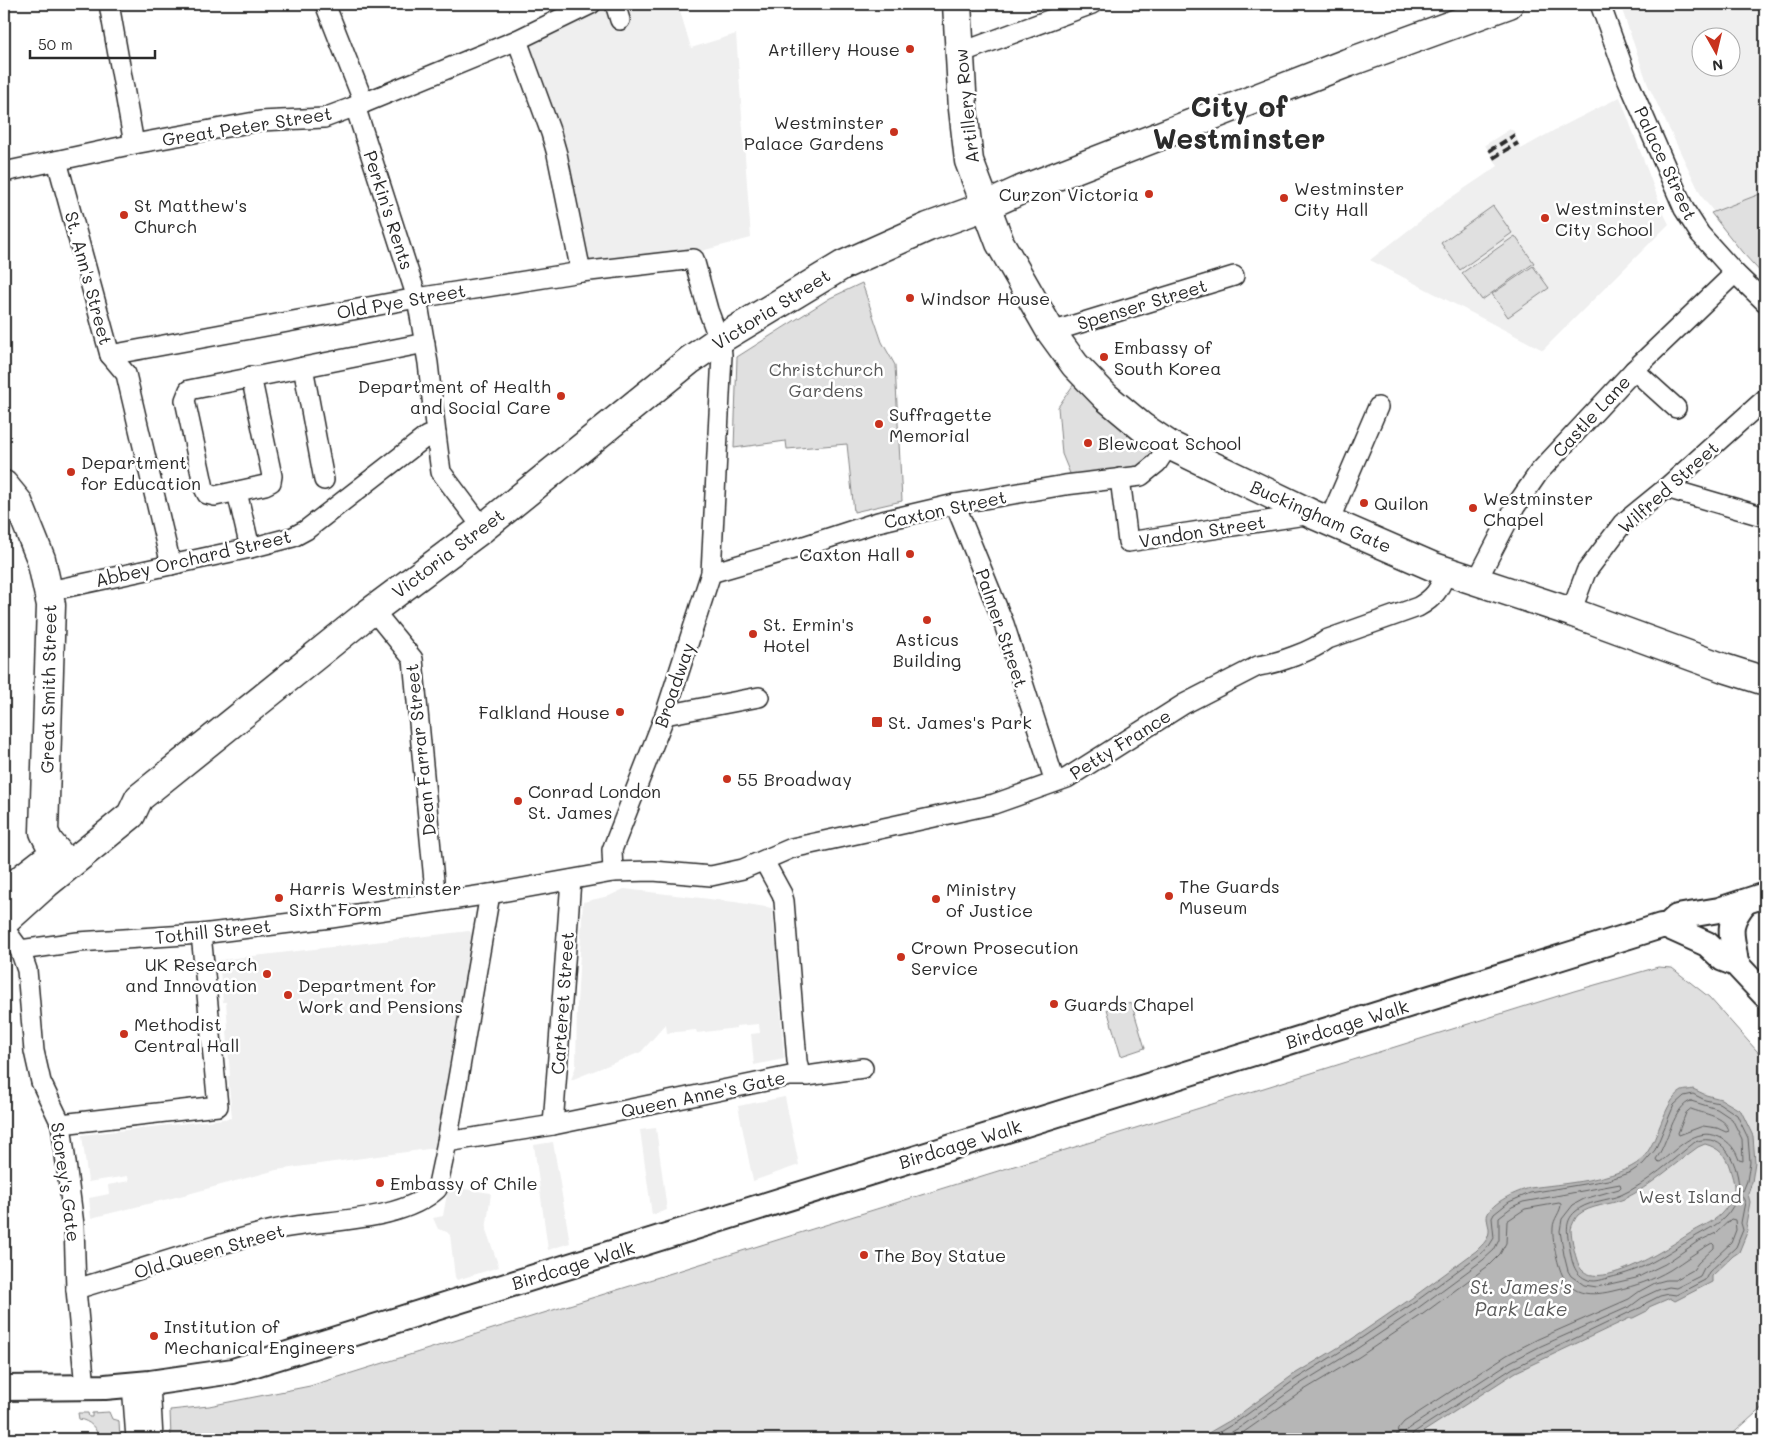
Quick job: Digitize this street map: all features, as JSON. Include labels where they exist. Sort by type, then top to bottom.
[{"type":"main road","name":"Artillery Row","points":[[957,4],[969,161],[986,206]]},
{"type":"main road","name":"Victoria Street","points":[[63,858],[131,814],[139,798],[373,610],[484,528],[690,360],[719,340],[843,265],[928,227],[986,206],[1021,190],[1329,70],[1509,4]]},
{"type":"main road","name":"Buckingham Gate","points":[[986,206],[1000,242],[1051,332],[1075,365],[1106,397],[1142,427],[1169,445],[1320,517],[1447,571],[1571,612],[1765,681]]},
{"type":"main road","name":"Great Smith Street","points":[[4,485],[18,502],[41,559],[49,591],[52,618],[44,832],[49,842],[63,858]]},
{"type":"main road","points":[[5,891],[63,858]]},
{"type":"main road","points":[[4,922],[63,858]]},
{"type":"street","points":[[109,4],[134,144]]},
{"type":"street","name":"Perkin's Rents","points":[[324,4],[360,105],[417,298],[425,343],[436,434]]},
{"type":"street","name":"Great Peter Street","points":[[4,172],[134,144],[260,121],[324,118],[518,40],[591,4]]},
{"type":"street","points":[[960,53],[1092,4]]},
{"type":"street","name":"Palace Street","points":[[1600,4],[1626,78],[1684,209],[1700,234],[1734,273],[1765,302]]},
{"type":"street","points":[[518,40],[557,154],[581,272]]},
{"type":"street","name":"St. Ann's Street","points":[[57,161],[110,355],[126,374],[171,565]]},
{"type":"street","name":"Old Pye Street","points":[[110,355],[417,298],[581,272],[694,259]]},
{"type":"street","name":"Broadway","points":[[613,872],[612,850],[665,715],[711,573],[722,355],[694,259]]},
{"type":"street","name":"Castle Lane","points":[[1476,582],[1515,506],[1539,472],[1634,370],[1734,273]]},
{"type":"street","name":"Spenser Street","points":[[1051,332],[1234,276]]},
{"type":"street","points":[[251,376],[272,476],[271,482],[237,492],[215,496],[207,494],[204,488],[185,400],[189,390],[251,376],[425,343]]},
{"type":"street","points":[[303,367],[324,480]]},
{"type":"street","points":[[1634,370],[1676,408]]},
{"type":"street","name":"Wilfred Street","points":[[1571,612],[1586,572],[1623,523],[1666,488],[1765,399]]},
{"type":"street","points":[[1320,517],[1378,408]]},
{"type":"street","points":[[436,434],[441,472],[484,528]]},
{"type":"street","name":"Abbey Orchard Street","points":[[49,591],[293,537],[306,530],[427,436],[436,434]]},
{"type":"street","name":"Caxton Street","points":[[711,573],[878,522],[955,504],[1065,485],[1142,476],[1157,463],[1169,445]]},
{"type":"street","name":"Vandon Street","points":[[1120,478],[1128,542],[1320,517]]},
{"type":"street","points":[[1666,488],[1765,517]]},
{"type":"street","points":[[237,492],[250,548]]},
{"type":"street","name":"Palmer Street","points":[[955,504],[1004,624],[1055,782]]},
{"type":"street","name":"Petty France","points":[[764,861],[792,848],[994,804],[1067,778],[1184,704],[1258,666],[1269,664],[1320,645],[1328,639],[1418,608],[1432,599],[1438,592],[1447,571]]},
{"type":"street","name":"Dean Farrar Street","points":[[373,610],[413,659],[436,902]]},
{"type":"street","points":[[665,715],[759,697]]},
{"type":"street","points":[[613,872],[653,871],[711,876],[743,869],[764,861]]},
{"type":"street","name":"Queen Anne's Gate","points":[[447,1142],[554,1125],[800,1075],[797,1061],[784,901],[764,861]]},
{"type":"street","name":"Tothill Street","points":[[20,950],[78,942],[201,934],[313,920],[490,894],[613,872]]},
{"type":"street","name":"Carteret Street","points":[[554,1125],[571,880]]},
{"type":"street","points":[[447,1142],[490,894]]},
{"type":"street","points":[[1736,964],[1731,933],[1732,921],[1735,914],[1755,899]]},
{"type":"street","name":"Birdcage Walk","points":[[4,1388],[85,1388],[233,1371],[1652,929],[1667,926],[1677,917],[1719,910],[1755,899]]},
{"type":"street","points":[[1667,926],[1707,944],[1723,959],[1736,964],[1765,995]]},
{"type":"street","name":"Storey's Gate","points":[[4,928],[20,950],[28,978],[34,1051],[40,1078],[61,1124],[74,1225],[76,1289],[85,1388]]},
{"type":"street","points":[[61,1124],[218,1106],[201,934]]},
{"type":"street","points":[[800,1075],[807,1076],[863,1068]]},
{"type":"street","name":"Old Queen Street","points":[[76,1289],[271,1230],[368,1217],[420,1202],[437,1189],[447,1142]]},
{"type":"street","points":[[136,1439],[141,1383]]},
{"type":"street","points":[[141,1383],[153,1439]]},
{"type":"shaded area","points":[[608,4],[678,4],[691,48],[736,34],[751,238],[682,256],[586,267],[526,45]]},
{"type":"shaded area","points":[[1620,4],[1765,4],[1765,268],[1747,254],[1702,197],[1648,85]]},
{"type":"shaded area","name":"Westminster City School","points":[[1620,97],[1669,224],[1543,350],[1370,260],[1446,201],[1498,166],[1485,145],[1510,129],[1514,131],[1521,149]]},
{"type":"shaded area","points":[[624,889],[772,908],[784,1059],[754,1065],[751,1034],[760,1033],[759,1024],[697,1033],[696,1030],[667,1033],[666,1024],[641,1052],[571,1080],[576,1066],[577,1004],[583,902],[609,896]]},
{"type":"shaded area","points":[[469,931],[475,935],[435,1148],[276,1170],[91,1218],[89,1198],[109,1194],[108,1185],[129,1181],[128,1176],[88,1182],[82,1135],[232,1118],[228,1076],[230,1076],[226,1002],[223,1002],[219,960]]},
{"type":"shaded area","points":[[785,1097],[799,1165],[753,1181],[738,1106]]},
{"type":"shaded area","points":[[656,1128],[667,1210],[652,1215],[640,1130]]},
{"type":"shaded area","points":[[553,1142],[570,1243],[548,1250],[534,1145]]},
{"type":"shaded area","points":[[448,1188],[491,1193],[486,1230],[499,1267],[457,1280],[455,1277],[450,1235],[438,1229],[433,1218],[443,1216]]},
{"type":"green space","points":[[1765,192],[1765,277],[1711,213]]},
{"type":"green space","points":[[1493,206],[1512,233],[1460,270],[1441,243]]},
{"type":"green space","points":[[1515,236],[1534,263],[1482,300],[1462,273]]},
{"type":"green space","points":[[1533,266],[1549,288],[1508,317],[1492,294]]},
{"type":"green space","name":"Christchurch Gardens","points":[[862,283],[882,342],[895,365],[902,501],[854,512],[847,444],[787,449],[786,441],[734,448],[737,357],[830,298]]},
{"type":"green space","points":[[1078,378],[1157,445],[1156,476],[1071,476],[1062,454],[1058,407]]},
{"type":"green space","name":"West Island","points":[[1658,967],[1672,968],[1709,997],[1765,1060],[1765,1405],[1727,1439],[171,1439],[170,1410],[209,1406],[310,1386],[1574,991]]},
{"type":"green space","points":[[1131,1002],[1145,1048],[1121,1056],[1107,1009]]},
{"type":"green space","points":[[109,1412],[112,1419],[119,1421],[120,1439],[99,1439],[95,1428],[90,1423],[79,1419],[78,1413],[88,1413],[89,1417],[92,1417],[92,1413]]},
{"type":"water","name":"St. James's Park Lake","points":[[1693,1089],[1721,1099],[1741,1111],[1753,1136],[1755,1162],[1748,1194],[1750,1202],[1746,1224],[1748,1230],[1739,1252],[1712,1276],[1712,1282],[1675,1301],[1670,1298],[1649,1307],[1647,1311],[1633,1318],[1516,1372],[1412,1439],[1198,1439],[1236,1417],[1293,1375],[1349,1341],[1476,1251],[1486,1241],[1488,1235],[1487,1216],[1499,1202],[1512,1194],[1530,1188],[1604,1177],[1631,1167],[1641,1160],[1647,1153],[1670,1104],[1682,1091]],"holes":[[[1705,1144],[1724,1156],[1734,1188],[1733,1195],[1721,1214],[1635,1265],[1604,1275],[1591,1275],[1581,1269],[1576,1256],[1571,1229],[1578,1215],[1588,1209],[1618,1201],[1634,1194],[1698,1147]]]},
{"type":"railway","points":[[1489,151],[1515,135]]},
{"type":"railway","points":[[1493,158],[1518,143]]},
{"type":"place","name":"Artillery House","points":[[910,49]]},
{"type":"place","name":"Westminster Palace Gardens","points":[[894,132]]},
{"type":"place","name":"Curzon Victoria","points":[[1149,194]]},
{"type":"place","name":"Westminster City Hall","points":[[1284,198]]},
{"type":"place","name":"St Matthew's Church","points":[[124,215]]},
{"type":"place","name":"Westminster City School","points":[[1545,218]]},
{"type":"place","name":"Windsor House","points":[[910,298]]},
{"type":"place","name":"Embassy of South Korea","points":[[1104,357]]},
{"type":"place","name":"Department of Health and Social Care","points":[[561,396]]},
{"type":"place","name":"Suffragette Memorial","points":[[879,424]]},
{"type":"place","name":"Blewcoat School","points":[[1088,443]]},
{"type":"place","name":"Department for Education","points":[[71,472]]},
{"type":"place","name":"Quilon","points":[[1364,503]]},
{"type":"place","name":"Westminster Chapel","points":[[1473,508]]},
{"type":"place","name":"Caxton Hall","points":[[910,554]]},
{"type":"place","name":"Asticus Building","points":[[927,620]]},
{"type":"place","name":"St. Ermin's Hotel","points":[[753,634]]},
{"type":"place","name":"Falkland House","points":[[620,712]]},
{"type":"place","name":"St. James's Park","points":[[877,722]]},
{"type":"place","name":"55 Broadway","points":[[727,779]]},
{"type":"place","name":"Conrad London St. James","points":[[518,801]]},
{"type":"place","name":"The Guards Museum","points":[[1169,896]]},
{"type":"place","name":"Harris Westminster Sixth Form","points":[[279,898]]},
{"type":"place","name":"Ministry of Justice","points":[[936,899]]},
{"type":"place","name":"Crown Prosecution Service","points":[[901,957]]},
{"type":"place","name":"UK Research and Innovation","points":[[267,974]]},
{"type":"place","name":"Department for Work and Pensions","points":[[288,995]]},
{"type":"place","name":"Guards Chapel","points":[[1054,1004]]},
{"type":"place","name":"Methodist Central Hall","points":[[124,1034]]},
{"type":"place","name":"Embassy of Chile","points":[[380,1183]]},
{"type":"place","name":"The Boy Statue","points":[[864,1255]]},
{"type":"place","name":"Institution of Mechanical Engineers","points":[[154,1336]]},
{"type":"district","name":"City of Westminster","points":[[1239,122]]}]
